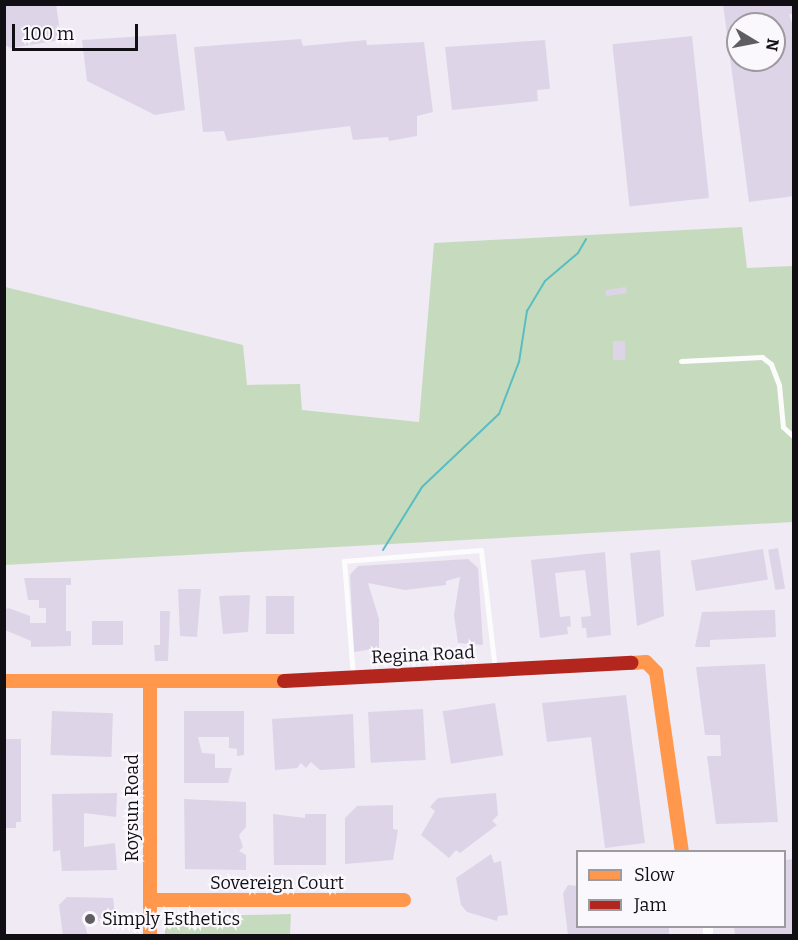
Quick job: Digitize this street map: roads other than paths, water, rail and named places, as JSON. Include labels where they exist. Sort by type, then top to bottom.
[{"type":"street","name":"Regina Road","points":[[4,681],[271,682],[637,660],[652,665],[660,692],[682,850]]},
{"type":"street","name":"Roysun Road","points":[[150,681],[150,936]]},
{"type":"street","name":"Sovereign Court","points":[[150,900],[405,900]]},
{"type":"lane","points":[[681,361],[762,357],[771,364],[780,385],[783,427],[794,437]]},
{"type":"lane","points":[[353,677],[344,561],[481,550],[495,669]]},
{"type":"waterway","points":[[383,550],[422,487],[499,414],[519,362],[527,311],[545,281],[578,253],[586,239]]},
{"type":"place","name":"Simply Esthetics","points":[[90,919]]}]
